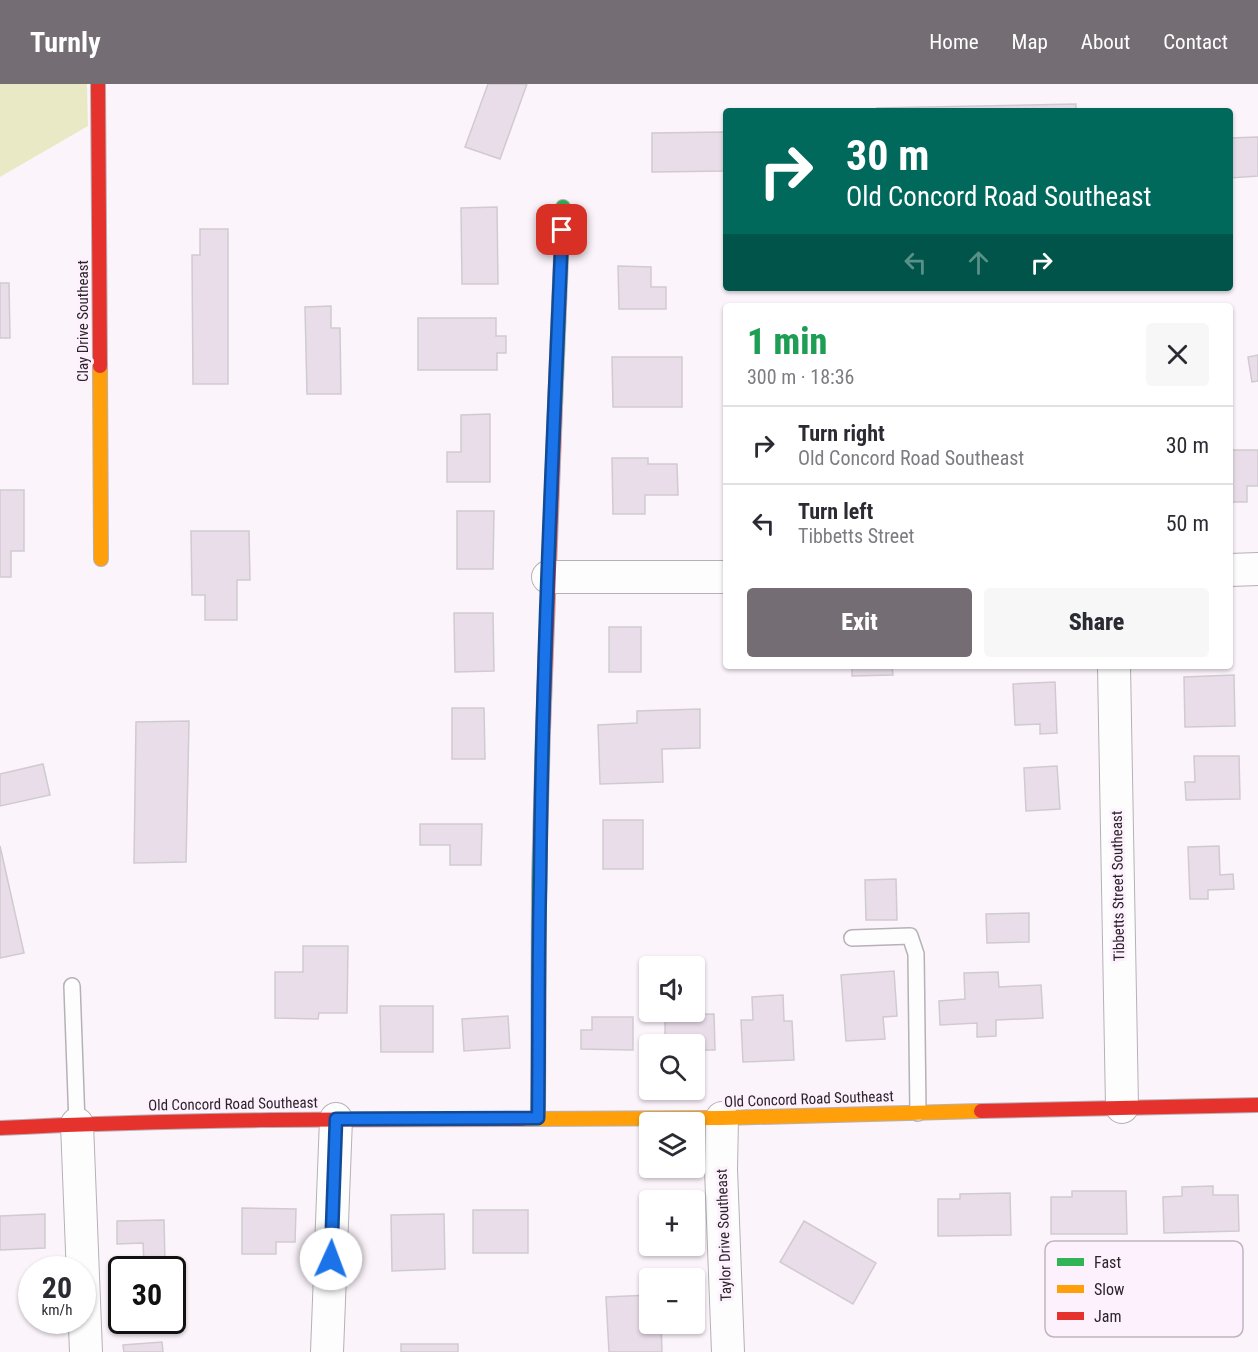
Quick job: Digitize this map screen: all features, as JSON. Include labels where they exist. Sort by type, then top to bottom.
[{"type":"street","name":"Clay Drive Southeast","points":[[98,84],[101,559]]},
{"type":"street","points":[[538,1118],[540,881],[548,577],[563,207]]},
{"type":"street","points":[[1233,570],[1258,569]]},
{"type":"street","points":[[548,577],[723,576]]},
{"type":"street","name":"Tibbetts Street Southeast","points":[[1114,669],[1122,1107]]},
{"type":"street","name":"Old Concord Road Southeast","points":[[0,1128],[77,1124],[336,1119],[722,1118],[1258,1105]]},
{"type":"street","name":"Taylor Drive Southeast","points":[[722,1118],[721,1169],[728,1352]]},
{"type":"street","points":[[327,1352],[336,1119]]},
{"type":"street","points":[[77,1124],[86,1352]]},
{"type":"lane","points":[[852,938],[910,936],[916,954],[918,1113]]},
{"type":"lane","points":[[72,986],[77,1124]]},
{"type":"green space","points":[[0,84],[87,84],[88,126],[0,177]]},
{"type":"building","points":[[488,84],[527,84],[500,159],[465,147]]},
{"type":"building","points":[[1076,104],[1076,108],[877,108]]},
{"type":"building","points":[[723,132],[723,171],[652,172],[652,133]]},
{"type":"building","points":[[1258,137],[1258,176],[1233,178],[1233,138]]},
{"type":"building","points":[[497,207],[498,284],[462,284],[461,208]]},
{"type":"building","points":[[200,229],[228,229],[228,384],[193,384],[192,255],[200,255]]},
{"type":"building","points":[[618,266],[651,267],[651,287],[666,287],[666,309],[619,309]]},
{"type":"building","points":[[0,283],[9,283],[10,338],[0,338]]},
{"type":"building","points":[[331,306],[331,328],[340,328],[341,394],[307,394],[305,307]]},
{"type":"building","points":[[418,318],[496,318],[496,336],[506,336],[506,353],[497,353],[497,370],[418,370]]},
{"type":"building","points":[[1258,355],[1258,381],[1252,382],[1248,357]]},
{"type":"building","points":[[612,357],[682,357],[682,407],[613,407]]},
{"type":"building","points":[[490,414],[490,482],[447,482],[447,452],[461,452],[461,415]]},
{"type":"building","points":[[1233,450],[1258,450],[1258,486],[1247,486],[1247,502],[1233,502]]},
{"type":"building","points":[[612,458],[648,458],[648,464],[677,464],[678,495],[645,495],[645,514],[613,514]]},
{"type":"building","points":[[0,490],[24,490],[24,551],[11,551],[11,577],[0,577]]},
{"type":"building","points":[[457,511],[494,511],[493,569],[457,569]]},
{"type":"building","points":[[191,531],[249,531],[250,580],[237,580],[237,620],[205,620],[205,595],[192,595]]},
{"type":"building","points":[[454,613],[493,613],[494,671],[455,672]]},
{"type":"building","points":[[609,627],[641,627],[641,672],[609,672]]},
{"type":"building","points":[[852,669],[892,669],[893,675],[852,676]]},
{"type":"building","points":[[1234,675],[1235,726],[1185,727],[1184,677]]},
{"type":"building","points":[[1055,682],[1057,733],[1040,734],[1040,724],[1015,725],[1013,684]]},
{"type":"building","points":[[452,708],[484,708],[485,759],[452,759]]},
{"type":"building","points":[[700,709],[700,748],[662,749],[663,782],[600,784],[598,725],[637,723],[637,711]]},
{"type":"building","points":[[189,721],[186,862],[134,863],[136,722]]},
{"type":"building","points":[[1194,756],[1239,756],[1240,799],[1186,800],[1185,782],[1195,782]]},
{"type":"building","points":[[43,764],[50,795],[0,806],[0,774]]},
{"type":"building","points":[[1057,766],[1060,809],[1026,811],[1024,768]]},
{"type":"building","points":[[603,820],[643,820],[643,869],[603,869]]},
{"type":"building","points":[[420,824],[482,824],[481,865],[450,865],[450,845],[420,845]]},
{"type":"building","points":[[0,846],[24,953],[0,958]]},
{"type":"building","points":[[1219,846],[1220,875],[1233,874],[1234,889],[1208,890],[1208,899],[1190,899],[1188,847]]},
{"type":"building","points":[[896,879],[897,920],[866,920],[865,880]]},
{"type":"building","points":[[1029,913],[1029,942],[987,943],[986,914]]},
{"type":"building","points":[[303,946],[348,946],[347,1013],[319,1013],[318,1019],[275,1018],[275,972],[303,972]]},
{"type":"building","points":[[894,971],[897,1016],[883,1017],[885,1039],[846,1041],[841,975]]},
{"type":"building","points":[[998,972],[999,987],[1041,985],[1043,1018],[996,1020],[996,1036],[977,1037],[977,1023],[940,1025],[939,1001],[965,999],[964,973]]},
{"type":"building","points":[[783,995],[784,1021],[792,1021],[794,1060],[743,1062],[741,1020],[753,1020],[752,997]]},
{"type":"building","points":[[380,1006],[433,1006],[433,1052],[381,1052]]},
{"type":"building","points":[[705,1014],[714,1014],[715,1050],[705,1050],[705,1034],[665,1034],[665,1022],[705,1022]]},
{"type":"building","points":[[508,1016],[510,1048],[464,1051],[462,1019]]},
{"type":"building","points":[[592,1017],[633,1017],[633,1050],[581,1049],[581,1030],[592,1030]]},
{"type":"building","points":[[1213,1186],[1213,1195],[1238,1195],[1239,1231],[1164,1233],[1163,1197],[1182,1196],[1182,1187]]},
{"type":"building","points":[[1072,1191],[1126,1191],[1127,1234],[1051,1234],[1051,1197],[1072,1197]]},
{"type":"building","points":[[1010,1193],[1011,1235],[938,1236],[938,1199],[960,1199],[960,1194]]},
{"type":"building","points":[[242,1208],[296,1209],[295,1242],[276,1242],[276,1254],[242,1254]]},
{"type":"building","points":[[473,1210],[528,1210],[528,1253],[473,1253]]},
{"type":"building","points":[[45,1214],[45,1248],[0,1250],[0,1216]]},
{"type":"building","points":[[444,1214],[445,1269],[392,1271],[391,1215]]},
{"type":"building","points":[[164,1220],[165,1256],[144,1256],[143,1243],[117,1244],[117,1221]]},
{"type":"building","points":[[804,1221],[876,1263],[853,1304],[780,1262]]},
{"type":"building","points":[[639,1296],[639,1334],[661,1334],[662,1352],[609,1352],[606,1297]]},
{"type":"building","points":[[162,1342],[163,1352],[124,1352],[123,1345]]},
{"type":"building","points":[[401,1344],[458,1344],[458,1352],[401,1352]]},
{"type":"traffic: fast","points":[[555,408],[563,207]]},
{"type":"traffic: fast","points":[[538,1118],[539,881],[543,731]]},
{"type":"traffic: slow","points":[[100,366],[101,559]]},
{"type":"traffic: slow","points":[[522,1119],[722,1118],[981,1111]]},
{"type":"traffic: jam","points":[[98,84],[100,366]]},
{"type":"traffic: jam","points":[[543,731],[555,408]]},
{"type":"traffic: jam","points":[[981,1111],[1258,1105]]},
{"type":"traffic: jam","points":[[0,1128],[196,1121],[522,1119]]},
{"type":"route","points":[[331,1259],[336,1119],[538,1118],[543,741],[562,230]]}]
